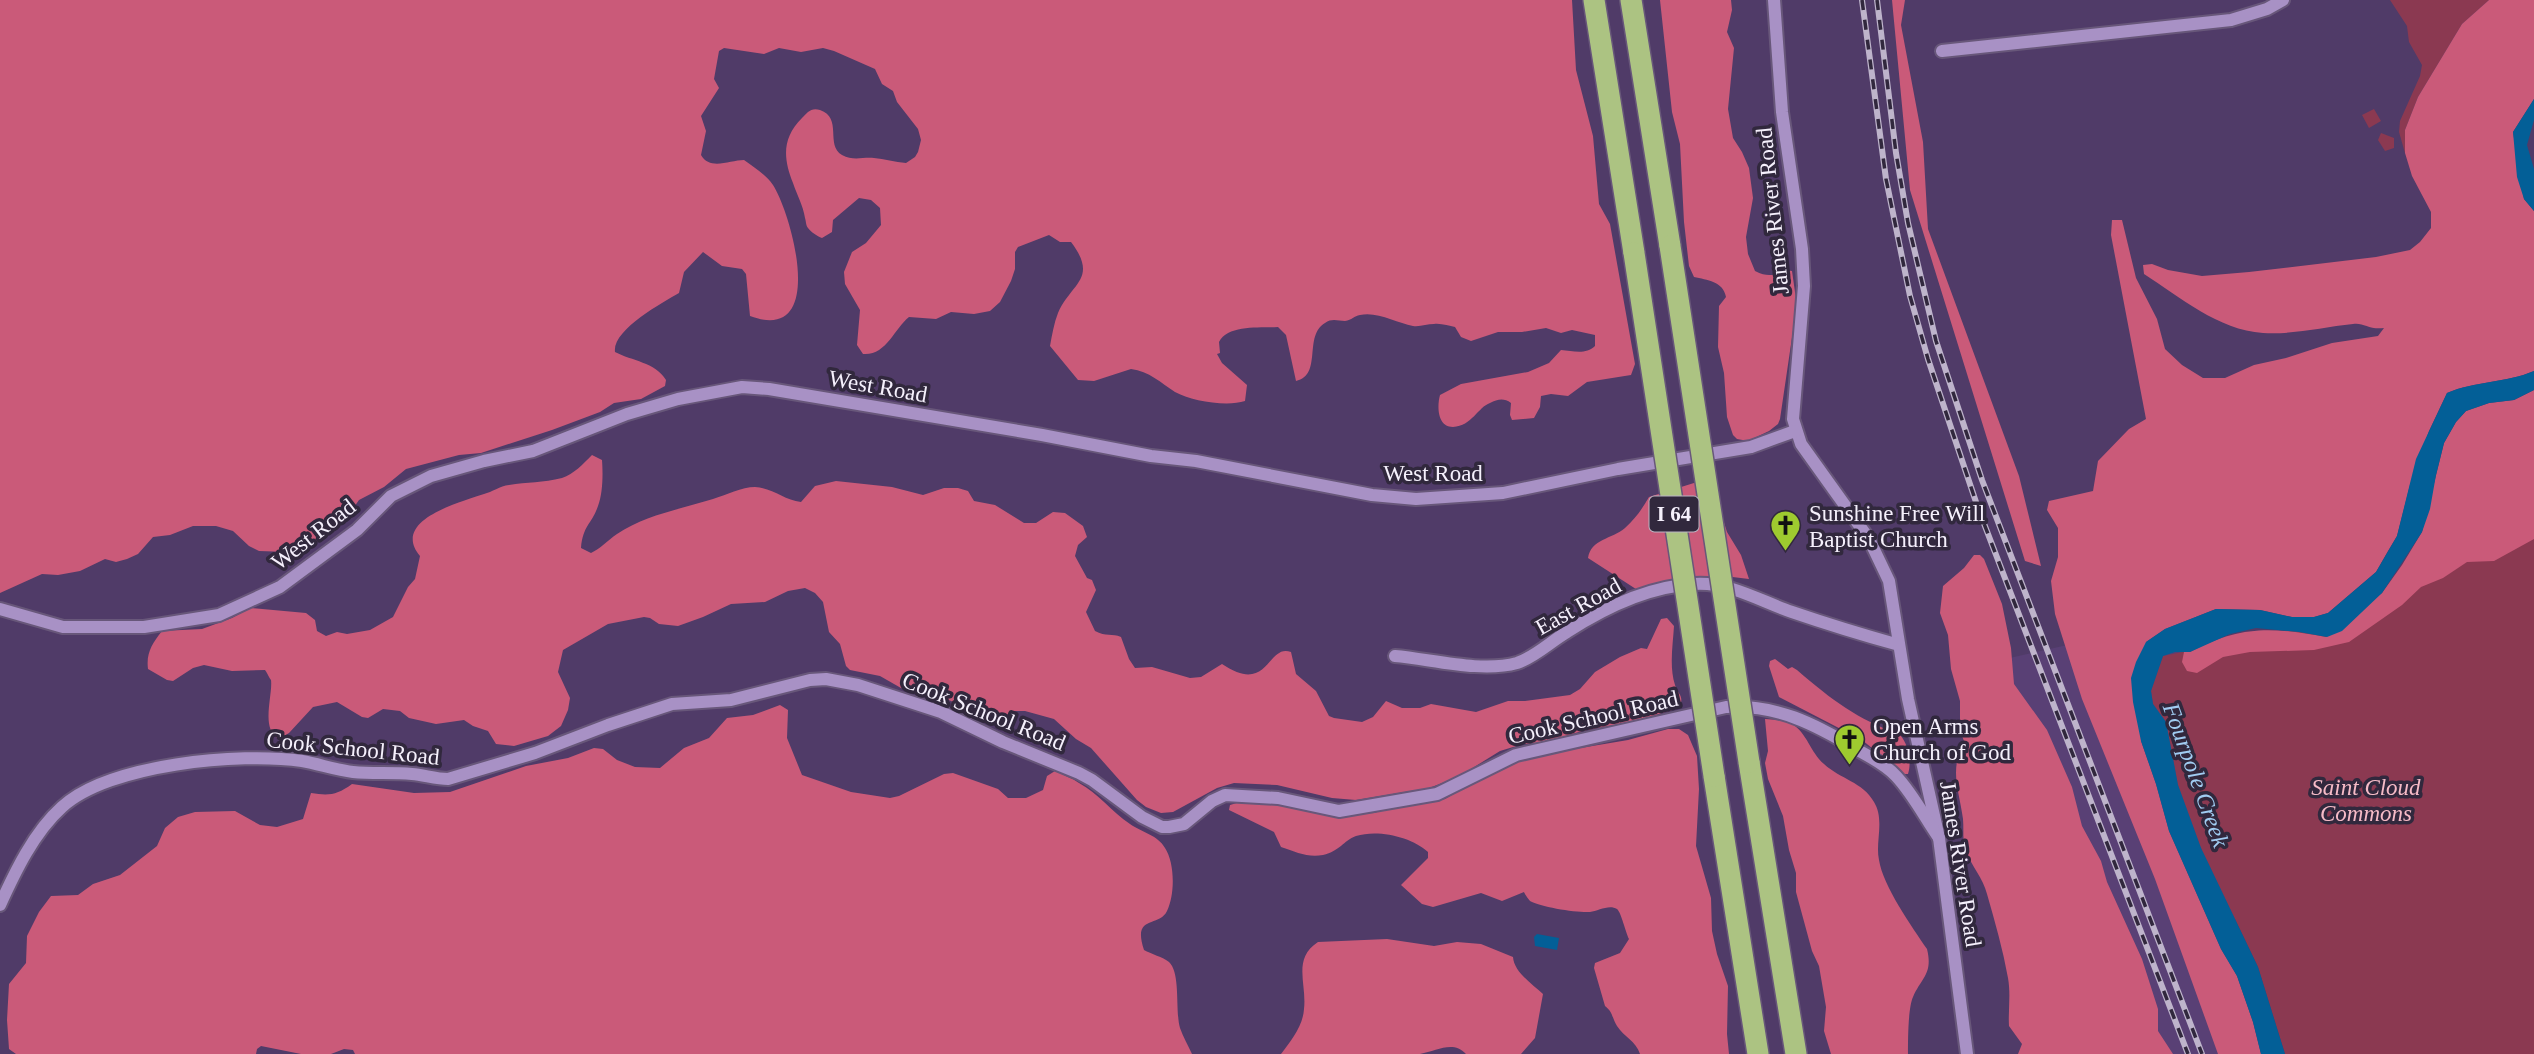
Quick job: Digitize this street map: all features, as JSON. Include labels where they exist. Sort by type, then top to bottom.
[{"type":"highway","name":"I 64","points":[[1594,0],[1758,1054]]},
{"type":"highway","name":"I 64","points":[[1631,0],[1796,1054]]},
{"type":"street","name":"James River Road","points":[[1774,0],[1782,112],[1802,249],[1804,286],[1793,404],[1795,430],[1813,462],[1869,539],[1881,560],[1893,596],[1908,699],[1939,838],[1967,1054]]},
{"type":"street","points":[[1942,51],[2231,20],[2267,9],[2283,0]]},
{"type":"street","name":"West Road","points":[[0,609],[64,628],[144,627],[219,615],[280,587],[357,530],[391,496],[431,476],[533,451],[627,414],[713,391],[742,387],[769,389],[1196,461],[1372,495],[1416,499],[1521,491],[1618,469],[1751,447],[1795,430]]},
{"type":"street","name":"East Road","points":[[1395,656],[1480,665],[1517,663],[1617,605],[1652,593],[1695,584],[1732,588],[1814,620],[1899,645]]},
{"type":"street","name":"Cook School Road","points":[[0,905],[12,878],[47,822],[63,806],[104,782],[178,765],[246,758],[301,761],[355,772],[413,774],[448,779],[535,753],[608,724],[672,704],[731,700],[810,680],[826,679],[858,685],[940,712],[1003,742],[1079,773],[1153,824],[1169,827],[1184,824],[1212,801],[1225,795],[1278,798],[1322,809],[1348,811],[1437,794],[1497,763],[1538,749],[1726,707],[1768,709],[1816,726],[1883,765],[1904,785],[1939,838]]},
{"type":"shaded area","points":[[0,0],[1572,0],[1576,70],[1593,136],[1599,204],[1610,224],[1635,364],[1631,375],[1587,382],[1568,396],[1541,396],[1540,407],[1534,418],[1512,420],[1511,403],[1501,400],[1486,405],[1470,420],[1453,427],[1441,420],[1440,395],[1461,384],[1528,372],[1549,363],[1561,350],[1588,351],[1595,346],[1595,335],[1572,330],[1561,333],[1546,328],[1498,332],[1471,341],[1461,337],[1455,327],[1437,324],[1413,326],[1367,314],[1345,321],[1325,323],[1315,337],[1309,371],[1296,381],[1286,335],[1278,327],[1246,328],[1223,336],[1219,342],[1220,353],[1217,354],[1222,363],[1247,385],[1245,401],[1237,403],[1190,398],[1175,392],[1149,375],[1131,369],[1094,381],[1078,380],[1050,346],[1058,313],[1080,280],[1083,264],[1071,242],[1060,242],[1049,235],[1018,247],[1011,281],[1000,302],[990,311],[974,314],[951,312],[936,319],[909,317],[878,351],[863,354],[857,345],[860,310],[845,284],[844,272],[852,252],[866,243],[881,225],[880,208],[871,200],[859,198],[833,220],[832,232],[822,238],[814,234],[807,226],[790,174],[786,149],[795,126],[814,109],[827,114],[831,119],[837,151],[850,158],[874,158],[906,163],[918,152],[921,140],[918,129],[897,102],[893,91],[882,84],[875,69],[834,51],[823,48],[801,52],[779,48],[764,54],[724,48],[719,51],[714,79],[719,88],[701,116],[706,131],[701,155],[715,164],[744,160],[773,185],[781,200],[795,247],[797,295],[789,312],[774,320],[750,316],[746,274],[742,269],[722,266],[703,252],[684,272],[679,293],[629,326],[616,344],[615,352],[656,369],[666,380],[665,386],[641,399],[614,403],[600,412],[481,453],[459,455],[406,469],[384,487],[359,500],[343,523],[329,534],[315,543],[288,552],[259,551],[249,546],[233,531],[216,526],[193,526],[170,535],[153,537],[138,554],[127,559],[116,562],[105,559],[80,571],[58,575],[42,574],[0,593]]},
{"type":"shaded area","points":[[1660,0],[1731,0],[1732,10],[1727,32],[1734,48],[1728,109],[1733,138],[1749,168],[1753,198],[1746,237],[1748,254],[1755,271],[1762,274],[1792,271],[1796,299],[1795,317],[1780,419],[1769,431],[1748,441],[1737,439],[1733,435],[1727,417],[1724,373],[1718,347],[1719,306],[1726,297],[1722,288],[1714,282],[1694,277],[1689,266],[1680,144],[1672,112]]},
{"type":"shaded area","points":[[1892,0],[1905,0],[1901,25],[1923,142],[1928,229],[2019,476],[2041,566],[2025,561],[1910,190]]},
{"type":"shaded area","points":[[2489,0],[2534,0],[2534,99],[2513,132],[2524,199],[2534,211],[2534,371],[2447,393],[2429,431],[2410,485],[2397,536],[2376,572],[2328,613],[2314,617],[2292,617],[2260,610],[2216,609],[2165,629],[2146,642],[2141,741],[2169,831],[2221,949],[2237,976],[2261,1054],[2218,1054],[2155,879],[2082,699],[2055,614],[2051,581],[2058,557],[2058,528],[2047,510],[2049,501],[2093,491],[2098,461],[2129,429],[2146,419],[2111,235],[2112,220],[2122,220],[2136,278],[2157,319],[2165,349],[2182,365],[2203,378],[2225,378],[2254,365],[2332,343],[2378,336],[2384,328],[2357,324],[2297,332],[2246,331],[2200,311],[2144,274],[2143,265],[2152,264],[2168,270],[2202,276],[2376,257],[2410,250],[2431,228],[2431,212],[2412,176],[2405,153],[2405,130],[2418,97],[2462,24]]},
{"type":"shaded area","points":[[2534,390],[2534,539],[2494,561],[2467,562],[2443,578],[2421,587],[2402,605],[2349,642],[2314,650],[2250,652],[2223,657],[2197,673],[2187,671],[2182,662],[2184,652],[2241,633],[2272,630],[2326,637],[2382,593],[2422,532],[2444,443],[2456,422],[2466,411],[2489,403],[2514,400]]},
{"type":"shaded area","points":[[592,455],[602,460],[602,477],[598,506],[582,540],[581,548],[591,553],[639,522],[750,487],[767,489],[801,502],[815,486],[836,481],[892,487],[923,495],[944,488],[958,488],[968,491],[974,501],[995,505],[1024,523],[1036,523],[1053,512],[1065,513],[1083,526],[1087,537],[1078,545],[1075,556],[1096,590],[1086,612],[1095,631],[1121,637],[1135,668],[1152,667],[1190,678],[1201,677],[1222,664],[1237,672],[1249,674],[1258,672],[1283,651],[1291,652],[1296,674],[1316,691],[1329,716],[1334,718],[1362,722],[1373,717],[1386,701],[1402,708],[1420,708],[1431,704],[1476,712],[1508,701],[1570,695],[1580,689],[1595,672],[1620,657],[1641,648],[1647,649],[1661,619],[1667,618],[1674,626],[1672,671],[1681,702],[1675,709],[1636,721],[1500,751],[1458,777],[1429,788],[1356,800],[1332,798],[1277,785],[1234,783],[1217,788],[1173,812],[1161,813],[1137,800],[1091,748],[1076,739],[1054,719],[1025,711],[1014,711],[994,722],[942,697],[901,688],[880,676],[850,670],[846,666],[840,644],[829,632],[823,602],[815,593],[805,588],[788,591],[765,602],[731,604],[678,626],[659,624],[644,617],[608,624],[563,650],[558,672],[570,698],[561,726],[548,736],[514,746],[496,744],[488,731],[464,720],[436,724],[409,718],[400,711],[383,709],[368,718],[337,702],[313,707],[289,733],[279,739],[270,728],[271,680],[265,670],[232,671],[204,665],[193,668],[173,681],[148,669],[150,649],[162,631],[202,629],[251,608],[306,613],[315,620],[317,631],[326,636],[337,632],[347,634],[370,630],[393,617],[415,579],[420,556],[413,543],[414,532],[432,514],[502,487],[562,478]]},
{"type":"shaded area","points":[[1710,478],[1727,532],[1741,555],[1749,579],[1716,575],[1639,591],[1588,558],[1593,547],[1629,524],[1649,497]]},
{"type":"shaded area","points":[[1974,555],[1980,555],[1984,559],[2002,604],[2011,648],[2014,684],[2047,730],[2072,787],[2082,826],[2101,861],[2107,882],[2142,959],[2158,1009],[2158,1031],[2173,1054],[2018,1054],[2022,1044],[2009,1026],[2009,984],[1999,936],[1985,888],[1968,857],[1964,843],[1956,771],[1964,741],[1960,731],[1960,701],[1951,669],[1948,635],[1940,613],[1943,586],[1964,568]]},
{"type":"shaded area","points":[[2222,610],[2241,1054],[2134,1054],[1983,664]]},
{"type":"shaded area","points":[[1775,659],[1788,669],[1792,667],[1797,670],[1834,700],[1858,715],[1900,735],[1909,753],[1908,774],[1904,774],[1862,740],[1779,697],[1769,666],[1770,661]]},
{"type":"shaded area","points":[[780,705],[788,710],[787,738],[802,775],[851,792],[890,798],[944,774],[953,773],[998,789],[1008,798],[1026,798],[1043,790],[1047,776],[1055,771],[1086,787],[1123,819],[1158,840],[1171,862],[1173,879],[1170,904],[1163,916],[1144,926],[1141,939],[1144,950],[1166,960],[1173,967],[1180,1028],[1192,1054],[355,1054],[353,1050],[344,1049],[331,1054],[301,1054],[261,1046],[256,1054],[16,1054],[9,1049],[9,984],[26,963],[27,936],[39,912],[51,896],[78,895],[93,884],[120,875],[157,846],[165,828],[178,817],[195,812],[235,811],[260,825],[277,827],[303,819],[311,793],[333,794],[352,784],[414,793],[450,792],[526,766],[568,758],[594,748],[603,749],[617,760],[635,767],[660,768],[684,748],[709,738],[727,718],[753,715]]},
{"type":"shaded area","points":[[1765,719],[1785,721],[1797,727],[1819,759],[1864,790],[1877,809],[1878,853],[1886,882],[1927,949],[1929,964],[1911,1002],[1908,1054],[1831,1054],[1824,1031],[1826,1007],[1819,966],[1812,951],[1796,892],[1796,873],[1783,816],[1768,779],[1765,763],[1768,751]]},
{"type":"shaded area","points":[[1668,729],[1679,729],[1688,735],[1697,756],[1699,789],[1696,846],[1711,898],[1712,931],[1717,954],[1728,986],[1729,1054],[1640,1054],[1620,1030],[1605,1006],[1594,968],[1595,963],[1620,953],[1629,939],[1617,909],[1607,907],[1584,912],[1559,909],[1530,901],[1524,892],[1502,901],[1481,893],[1433,907],[1422,904],[1401,885],[1428,858],[1428,852],[1413,842],[1384,834],[1365,834],[1352,838],[1329,853],[1307,855],[1281,847],[1274,832],[1229,810],[1230,805],[1240,802],[1272,803],[1326,815],[1374,813],[1395,806],[1445,799],[1491,772],[1533,756],[1628,740]]},
{"type":"shaded area","points":[[1387,939],[1434,946],[1457,942],[1481,944],[1513,957],[1520,973],[1543,994],[1535,1038],[1521,1054],[1466,1054],[1450,1047],[1420,1054],[1281,1054],[1296,1033],[1303,1015],[1302,973],[1305,956],[1310,949],[1318,942]]},
{"type":"green space","points":[[2390,0],[2489,0],[2462,24],[2418,97],[2405,130],[2405,153],[2399,132],[2400,121],[2420,76],[2422,65],[2409,42],[2407,26]]},
{"type":"green space","points":[[2374,109],[2381,121],[2369,128],[2362,115]]},
{"type":"green space","points":[[2381,133],[2394,138],[2394,148],[2385,151],[2378,140]]},
{"type":"green space","name":"Saint Cloud Commons","points":[[2534,528],[2534,1054],[2285,1054],[2258,967],[2201,848],[2178,785],[2166,722],[2153,704],[2151,691],[2163,656],[2360,615]]},
{"type":"water","points":[[2534,99],[2534,120],[2527,145],[2534,169],[2534,211],[2524,199],[2517,177],[2513,132]]},
{"type":"water","points":[[2534,371],[2534,390],[2514,400],[2489,403],[2466,411],[2456,422],[2444,443],[2430,509],[2422,532],[2382,593],[2342,631],[2327,637],[2256,628],[2230,634],[2190,652],[2175,652],[2163,656],[2151,691],[2153,704],[2166,722],[2178,785],[2201,848],[2258,967],[2285,1054],[2261,1054],[2237,976],[2221,949],[2169,831],[2141,741],[2133,702],[2131,678],[2136,662],[2146,642],[2165,629],[2216,609],[2260,610],[2292,617],[2314,617],[2328,613],[2376,572],[2397,536],[2416,459],[2447,393]]},
{"type":"water","points":[[1537,934],[1559,938],[1557,950],[1535,946],[1534,937]]},
{"type":"railway","points":[[1862,0],[1886,179],[1910,296],[1928,359],[1978,508],[2188,1054]]},
{"type":"railway","points":[[1877,0],[1896,153],[1908,223],[1936,341],[1982,480],[2202,1054]]},
{"type":"place","name":"Sunshine Free Will Baptist Church","points":[[1786,553]]},
{"type":"place","name":"Open Arms Church of God","points":[[1850,766]]},
{"type":"water label","name":"Fourpole Creek","points":[[2196,775]]}]
